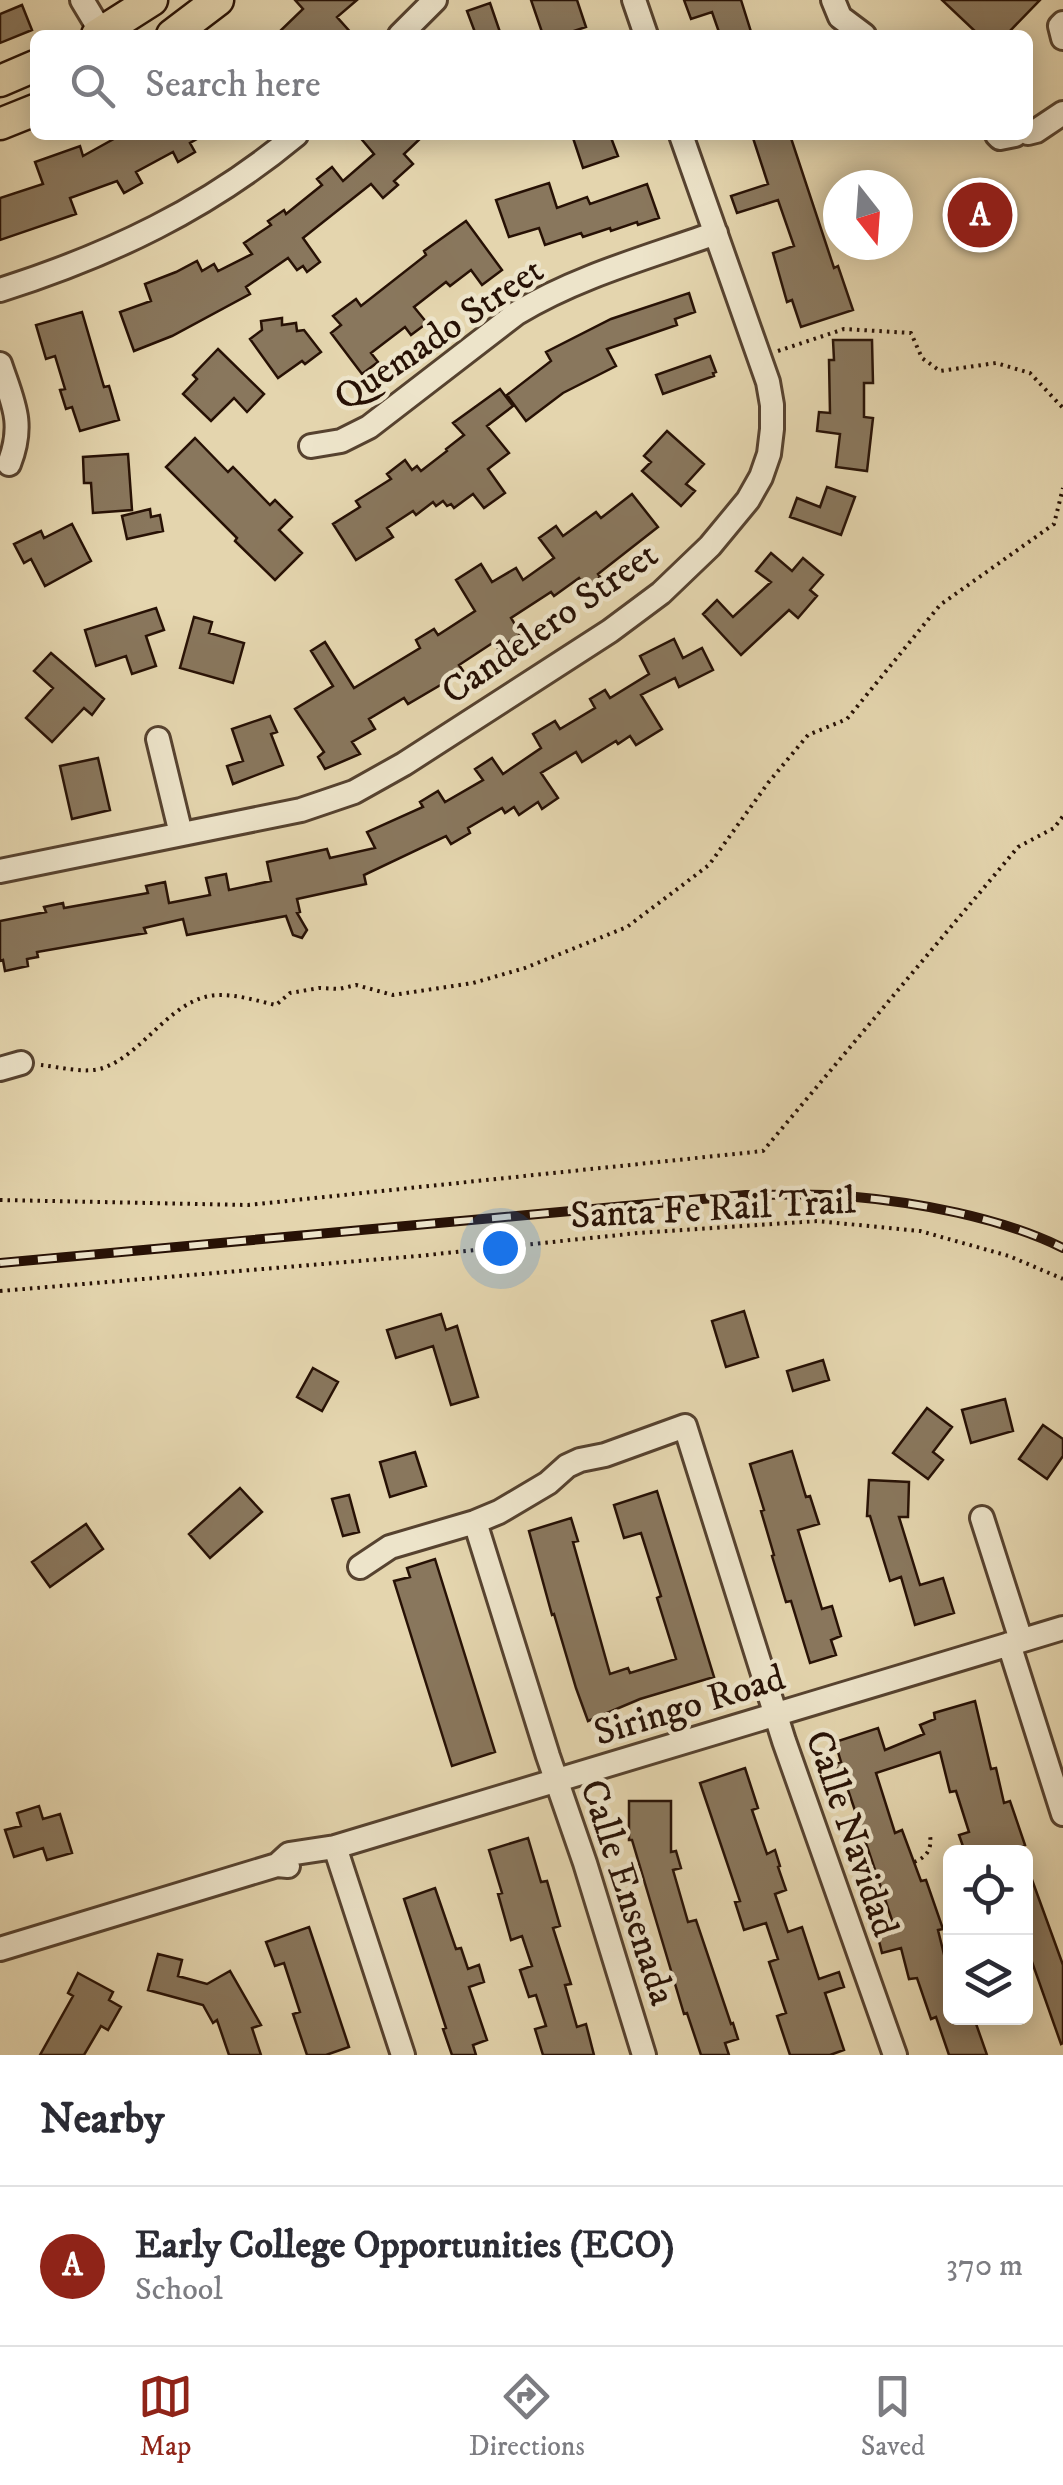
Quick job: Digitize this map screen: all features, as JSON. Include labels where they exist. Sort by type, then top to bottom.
[{"type":"main road","points":[[106,30],[152,0]]},
{"type":"main road","points":[[179,30],[218,0]]},
{"type":"main road","points":[[0,81],[30,68]]},
{"type":"main road","points":[[0,124],[30,112]]},
{"type":"street","points":[[82,0],[98,30]]},
{"type":"street","points":[[405,30],[434,0]]},
{"type":"street","points":[[634,0],[644,30]]},
{"type":"street","points":[[833,0],[840,18],[857,30]]},
{"type":"street","points":[[1063,23],[1063,38]]},
{"type":"street","points":[[1033,131],[1063,112]]},
{"type":"street","points":[[0,290],[81,263],[147,233],[236,181],[289,140]]},
{"type":"street","name":"Candelero Street","points":[[0,871],[301,810],[354,792],[610,631],[697,559],[748,500],[761,477],[768,454],[772,406],[768,382],[683,140]]},
{"type":"street","name":"Quemado Street","points":[[311,446],[341,441],[369,427],[536,302],[580,281],[716,233]]},
{"type":"street","points":[[0,364],[18,424],[18,438],[9,464]]},
{"type":"street","points":[[158,739],[181,834]]},
{"type":"street","name":"Calle Navidad","points":[[475,1522],[499,1512],[580,1460],[686,1426],[775,1715],[894,2055]]},
{"type":"street","points":[[982,1518],[1063,1814]]},
{"type":"street","points":[[360,1567],[390,1547],[475,1522]]},
{"type":"street","name":"Calle Ensenada","points":[[475,1522],[644,2055]]},
{"type":"street","name":"Siringo Road","points":[[0,1949],[276,1864],[296,1867],[320,1860],[336,1847],[1063,1628]]},
{"type":"street","points":[[336,1847],[403,2055]]},
{"type":"path","points":[[759,358],[844,329],[911,333],[922,358],[940,371],[996,363],[1030,373],[1063,408]]},
{"type":"path","points":[[10,1066],[99,1070],[126,1057],[163,1022],[199,998],[221,994],[276,1005],[290,993],[319,988],[338,989],[356,984],[393,995],[473,982],[525,968],[627,927],[709,865],[768,783],[808,736],[847,719],[940,605],[1054,524],[1063,488]]},
{"type":"path","points":[[0,1200],[248,1205],[763,1150],[1018,847],[1054,828],[1063,816]]},
{"type":"path","name":"Santa Fe Rail Trail","points":[[0,1291],[638,1233],[817,1221],[920,1231],[1010,1256],[1063,1279]]},
{"type":"path","points":[[914,1862],[928,1854],[930,1836]]},
{"type":"building","points":[[295,0],[357,0],[337,17],[349,30],[281,30],[303,9]]},
{"type":"building","points":[[531,0],[577,0],[586,27],[541,30]]},
{"type":"building","points":[[684,0],[741,0],[750,30],[718,30],[712,12],[691,19]]},
{"type":"building","points":[[942,0],[1040,0],[1011,30],[974,30]]},
{"type":"building","points":[[490,3],[499,30],[474,30],[467,11]]},
{"type":"building","points":[[22,5],[32,30],[0,43],[0,14]]},
{"type":"building","points":[[112,140],[195,140],[190,143],[195,152],[178,162],[173,152],[136,172],[142,183],[124,193],[117,181],[70,198],[76,214],[0,240],[0,198],[43,184],[35,162],[80,146],[83,156]]},
{"type":"building","points":[[362,140],[419,140],[404,154],[413,164],[383,198],[371,184],[303,238],[320,262],[307,272],[303,266],[297,270],[288,258],[246,287],[250,294],[172,336],[134,351],[120,312],[151,301],[145,284],[197,261],[202,271],[214,264],[218,271],[252,254],[244,243],[271,225],[268,221],[284,210],[286,214],[322,185],[317,179],[332,167],[343,181],[374,154]]},
{"type":"building","points":[[574,140],[612,140],[618,156],[583,168]]},
{"type":"building","points":[[754,140],[792,140],[823,235],[823,260],[831,260],[834,268],[838,266],[853,310],[801,327],[792,300],[787,302],[773,253],[794,246],[778,200],[737,213],[731,196],[768,184]]},
{"type":"building","points":[[549,183],[557,208],[587,197],[590,204],[647,184],[659,218],[583,237],[581,233],[545,245],[539,228],[509,237],[496,200]]},
{"type":"building","points":[[466,221],[502,270],[482,285],[471,270],[450,286],[446,282],[414,307],[427,323],[411,335],[405,327],[371,353],[378,362],[362,374],[331,333],[341,325],[333,316],[356,299],[361,306],[426,255],[424,251]]},
{"type":"building","points":[[689,293],[695,312],[675,319],[677,325],[607,349],[616,366],[563,393],[526,421],[507,395],[551,361],[546,352],[611,319]]},
{"type":"building","points":[[82,312],[104,387],[109,386],[119,420],[80,431],[72,407],[66,409],[60,390],[65,389],[55,356],[46,359],[36,325]]},
{"type":"building","points":[[282,318],[282,325],[296,323],[297,331],[304,330],[321,352],[278,378],[250,339],[262,330],[261,321]]},
{"type":"building","points":[[833,340],[872,340],[873,383],[864,383],[864,417],[873,418],[867,471],[836,467],[840,434],[817,431],[819,412],[830,413],[829,360],[834,360]]},
{"type":"building","points":[[218,349],[264,394],[247,412],[234,398],[211,421],[183,394],[197,379],[193,375]]},
{"type":"building","points":[[710,356],[714,376],[663,394],[656,375]]},
{"type":"building","points":[[500,389],[513,406],[487,426],[509,453],[488,469],[505,493],[484,508],[473,494],[454,508],[443,501],[436,506],[433,502],[387,528],[393,537],[356,560],[333,524],[360,507],[356,501],[391,479],[387,474],[405,460],[412,470],[417,466],[421,471],[447,451],[464,435],[453,423]]},
{"type":"building","points":[[667,431],[704,464],[686,484],[695,491],[681,506],[642,471],[651,462],[644,456]]},
{"type":"building","points":[[195,438],[228,472],[233,467],[270,505],[275,500],[292,517],[279,530],[302,553],[275,580],[166,467]]},
{"type":"building","points":[[128,454],[132,510],[93,513],[91,483],[84,483],[83,457]]},
{"type":"building","points":[[827,487],[855,497],[841,535],[790,517],[797,498],[820,507]]},
{"type":"building","points":[[632,494],[658,527],[586,588],[579,578],[511,618],[521,634],[498,649],[494,642],[459,665],[463,671],[449,680],[408,704],[404,698],[369,719],[375,729],[352,742],[360,754],[325,769],[318,757],[324,752],[295,709],[333,686],[311,651],[325,642],[354,688],[420,648],[416,640],[434,629],[438,635],[475,611],[456,580],[481,564],[492,582],[516,568],[523,580],[554,558],[539,538],[556,526],[563,536],[596,512],[601,518]]},
{"type":"building","points":[[150,509],[151,517],[160,515],[163,531],[127,539],[122,516]]},
{"type":"building","points":[[72,524],[91,561],[45,586],[31,559],[24,563],[14,544],[41,531],[44,538]]},
{"type":"building","points":[[771,553],[792,571],[803,558],[823,575],[810,590],[817,596],[798,618],[789,610],[741,655],[703,614],[717,600],[733,617],[771,582],[756,571]]},
{"type":"building","points":[[156,608],[164,630],[146,636],[156,666],[132,674],[126,656],[96,666],[85,630]]},
{"type":"building","points":[[194,617],[212,622],[209,633],[244,643],[233,683],[180,668]]},
{"type":"building","points":[[674,639],[683,658],[702,648],[713,670],[679,687],[675,678],[641,695],[662,729],[636,745],[630,736],[618,744],[616,741],[582,762],[576,752],[541,773],[558,798],[542,809],[538,802],[519,815],[514,807],[505,813],[502,808],[468,828],[470,833],[451,844],[446,836],[364,875],[366,884],[297,899],[297,913],[307,930],[302,938],[293,935],[286,916],[187,935],[183,919],[144,928],[146,933],[37,952],[38,957],[27,959],[28,966],[5,971],[3,960],[0,961],[0,921],[46,912],[44,907],[63,903],[64,908],[148,893],[146,886],[165,882],[169,903],[210,895],[206,878],[226,874],[229,890],[271,881],[267,862],[327,849],[330,858],[375,848],[367,832],[423,807],[420,802],[438,791],[445,802],[483,780],[475,769],[492,758],[503,774],[541,748],[533,734],[555,721],[560,729],[595,708],[590,699],[605,690],[610,698],[649,674],[640,656]]},
{"type":"building","points":[[51,653],[104,699],[92,715],[84,708],[52,742],[26,718],[53,688],[34,671]]},
{"type":"building","points":[[270,716],[277,732],[271,734],[283,765],[233,784],[227,766],[243,761],[232,729]]},
{"type":"building","points":[[98,758],[110,810],[72,819],[60,766]]},
{"type":"building","points":[[744,1311],[758,1357],[726,1367],[712,1321]]},
{"type":"building","points":[[441,1314],[446,1330],[457,1326],[478,1397],[451,1405],[433,1346],[396,1358],[387,1330]]},
{"type":"building","points":[[823,1360],[829,1380],[793,1391],[787,1371]]},
{"type":"building","points":[[313,1368],[338,1382],[322,1411],[297,1397]]},
{"type":"building","points":[[1005,1399],[1013,1431],[971,1443],[962,1410]]},
{"type":"building","points":[[927,1408],[952,1427],[933,1452],[943,1460],[928,1479],[893,1453]]},
{"type":"building","points":[[1043,1425],[1063,1439],[1063,1456],[1047,1479],[1019,1459]]},
{"type":"building","points":[[792,1451],[819,1524],[798,1530],[822,1609],[832,1606],[841,1636],[831,1640],[836,1655],[810,1663],[772,1556],[750,1464]]},
{"type":"building","points":[[415,1452],[426,1486],[390,1497],[380,1462]]},
{"type":"building","points":[[869,1480],[909,1482],[908,1517],[899,1517],[920,1585],[943,1578],[954,1613],[915,1625],[901,1577],[890,1581],[867,1516]]},
{"type":"building","points":[[240,1488],[262,1512],[210,1558],[189,1534]]},
{"type":"building","points":[[657,1491],[714,1677],[640,1699],[588,1721],[529,1531],[571,1518],[578,1541],[573,1542],[610,1674],[628,1668],[630,1673],[676,1659],[641,1533],[624,1538],[614,1505]]},
{"type":"building","points":[[349,1495],[359,1532],[343,1536],[332,1499]]},
{"type":"building","points":[[86,1524],[103,1549],[50,1587],[32,1562]]},
{"type":"building","points":[[435,1559],[495,1752],[452,1766],[394,1581],[410,1577],[407,1568]]},
{"type":"building","points":[[975,1701],[991,1769],[996,1768],[1004,1803],[1010,1801],[1025,1845],[963,1845],[959,1835],[969,1832],[956,1791],[950,1792],[940,1752],[876,1773],[895,1833],[902,1830],[921,1881],[926,1880],[943,1929],[938,1930],[943,1950],[943,2025],[976,2025],[987,2055],[949,2055],[917,1978],[909,1979],[901,1948],[882,1953],[878,1937],[896,1932],[844,1778],[840,1779],[835,1764],[841,1762],[835,1742],[878,1728],[885,1750],[924,1734],[920,1725],[935,1719],[934,1713]]},
{"type":"building","points":[[745,1768],[758,1808],[752,1810],[767,1854],[775,1850],[780,1866],[786,1890],[775,1894],[788,1932],[802,1927],[819,1979],[839,1972],[844,1987],[825,1993],[844,2050],[830,2055],[790,2055],[777,2016],[786,2013],[769,1962],[778,1959],[766,1923],[744,1930],[735,1902],[740,1901],[700,1783]]},
{"type":"building","points":[[629,1801],[671,1801],[671,1852],[676,1851],[681,1868],[673,1870],[688,1922],[696,1920],[738,2039],[725,2043],[729,2055],[701,2055],[687,2013],[684,2014],[629,1840]]},
{"type":"building","points":[[39,1806],[43,1819],[60,1814],[72,1853],[47,1860],[43,1848],[14,1857],[5,1830],[21,1826],[17,1813]]},
{"type":"building","points":[[528,1838],[541,1882],[547,1881],[560,1926],[553,1928],[571,1984],[565,1985],[577,2027],[586,2024],[594,2055],[543,2055],[535,2029],[546,2026],[536,1995],[529,1997],[520,1970],[532,1966],[522,1936],[511,1940],[489,1850]]},
{"type":"building","points":[[1033,1882],[1063,1965],[1061,2044],[1033,1965]]},
{"type":"building","points":[[435,1888],[456,1949],[461,1948],[468,1969],[479,1965],[484,1982],[469,1987],[487,2040],[473,2045],[476,2055],[452,2055],[404,1899]]},
{"type":"building","points":[[309,1927],[349,2047],[326,2055],[307,2055],[293,2014],[300,2012],[284,1963],[275,1966],[266,1942]]},
{"type":"building","points":[[158,1954],[182,1960],[178,1976],[207,1984],[230,1971],[261,2025],[252,2028],[261,2055],[229,2055],[217,2020],[213,2023],[203,2005],[148,1990]]},
{"type":"building","points":[[78,1973],[113,1992],[109,2000],[121,2007],[108,2030],[101,2026],[84,2055],[40,2055],[73,1996],[68,1993]]},
{"type":"railway","points":[[0,1263],[746,1195],[834,1195],[929,1207],[1012,1228],[1063,1248]]},
{"type":"place","name":"Early College Opportunities (ECO)","points":[[980,215]]}]
